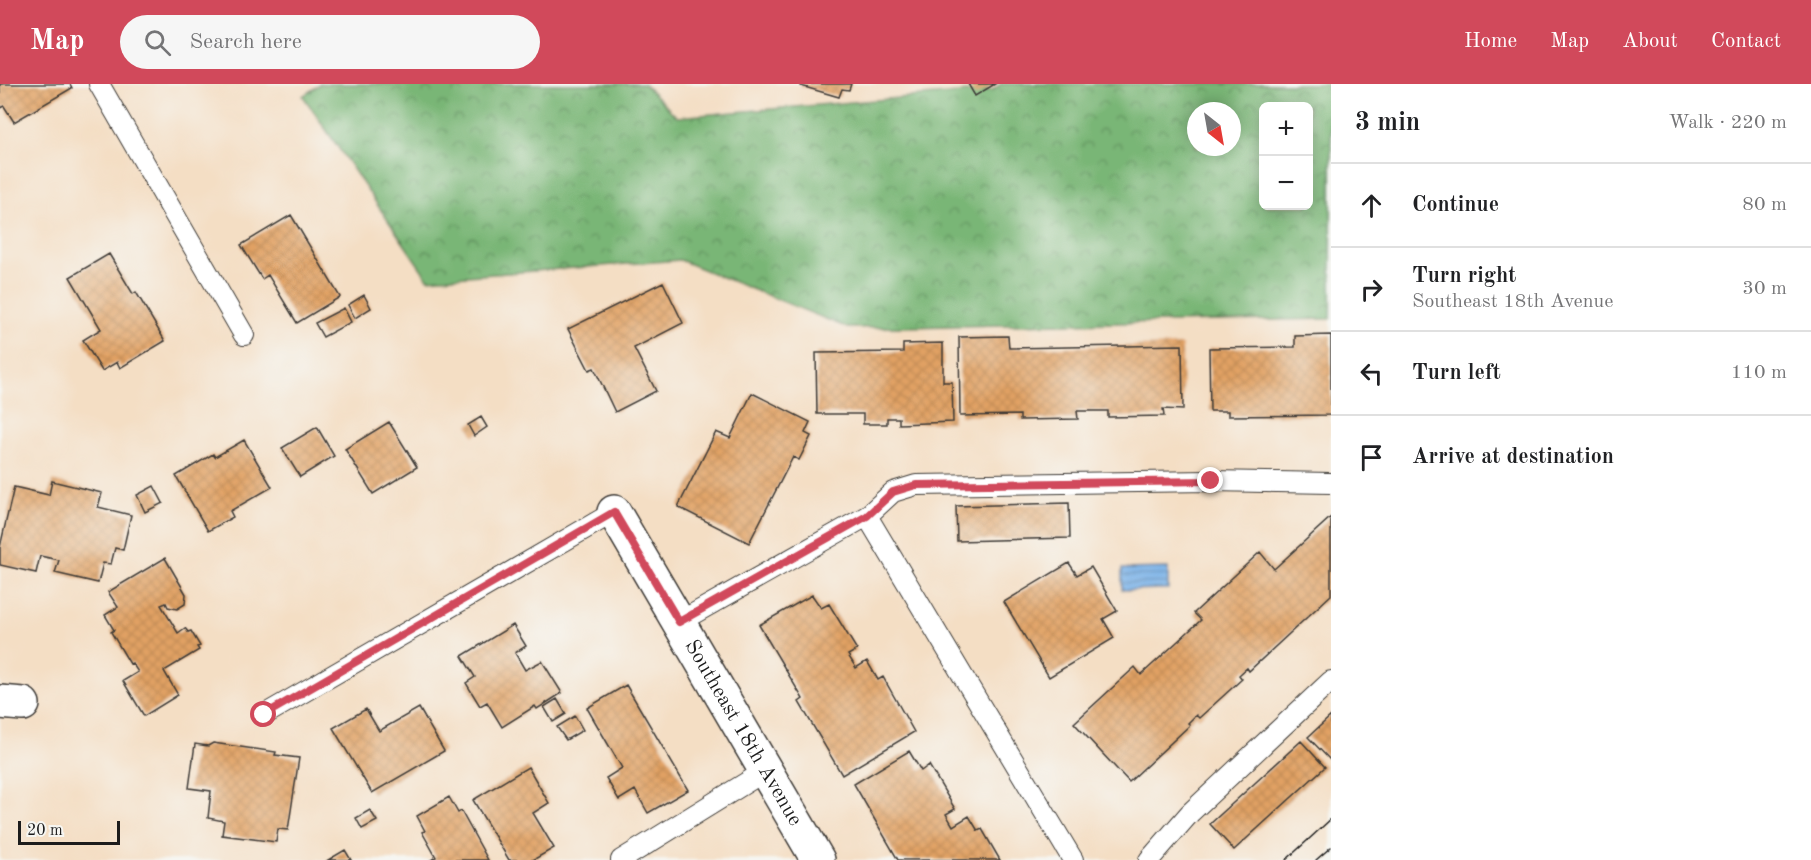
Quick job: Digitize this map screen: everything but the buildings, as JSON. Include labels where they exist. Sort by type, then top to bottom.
[{"type":"street","name":"Southeast 18th Avenue","points":[[614,512],[818,860]]},
{"type":"lane","points":[[99,84],[244,336]]},
{"type":"lane","points":[[679,622],[867,516],[893,492],[916,485],[1211,481],[1331,483]]},
{"type":"lane","points":[[264,715],[614,512]]},
{"type":"lane","points":[[867,516],[1073,860]]},
{"type":"lane","points":[[1149,860],[1190,813],[1331,681]]},
{"type":"lane","points":[[621,860],[765,771]]},
{"type":"green space","points":[[320,84],[644,84],[677,117],[992,90],[1001,84],[1331,84],[1331,319],[848,328],[680,260],[428,279],[303,96]]},
{"type":"water","points":[[1168,568],[1168,589],[1122,590],[1122,569]]},
{"type":"tram line","points":[[1286,860],[1331,819]]},
{"type":"tram line","points":[[1316,860],[1331,847]]},
{"type":"route","points":[[264,715],[614,512],[679,622],[867,516],[893,492],[916,485],[1211,481]]}]
